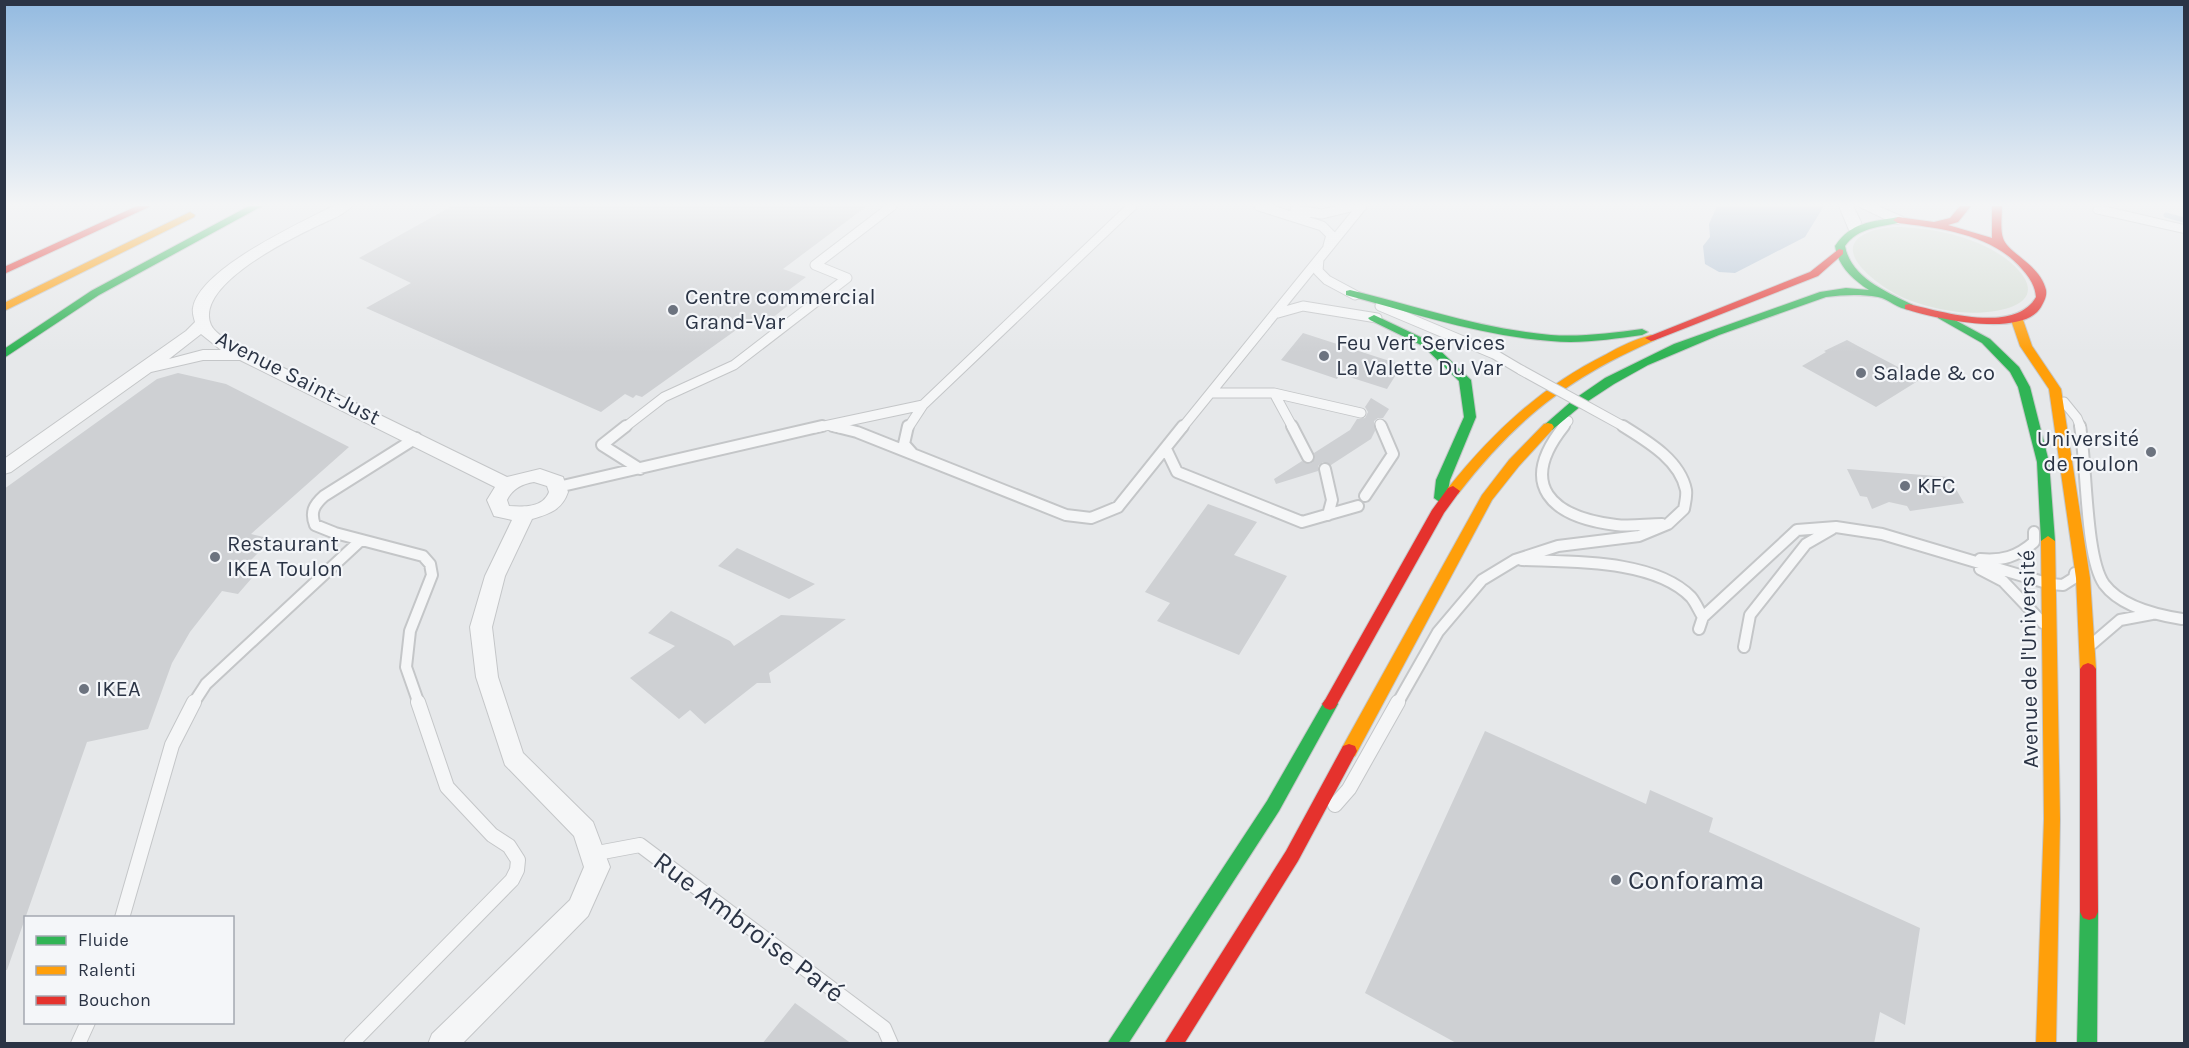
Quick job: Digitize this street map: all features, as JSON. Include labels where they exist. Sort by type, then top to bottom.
[{"type":"main road","points":[[4,271],[39,255]]},
{"type":"main road","points":[[4,308],[111,255]]},
{"type":"main road","points":[[74,290],[145,255]]},
{"type":"main road","points":[[4,355],[38,328],[85,297],[165,255]]},
{"type":"main road","points":[[1116,1044],[1273,806],[1439,510],[1474,463],[1508,425],[1567,379],[1613,353],[1814,274],[1836,255]]},
{"type":"main road","points":[[1840,255],[1852,273],[1880,294],[1920,311],[1986,321],[2016,317],[2031,310],[2040,300],[2041,288],[2034,274],[2012,255]]},
{"type":"main road","points":[[1173,1044],[1292,856],[1487,498],[1510,467],[1541,432],[1583,399],[1645,362],[1824,294],[1846,291],[1880,294]]},
{"type":"main road","points":[[1350,293],[1507,332],[1550,338],[1584,339],[1622,333],[1665,332]]},
{"type":"main road","name":"Avenue de l'Université","points":[[1942,316],[1986,341],[2015,370],[2024,387],[2043,462],[2050,584],[2052,819],[2046,1044]]},
{"type":"main road","points":[[2016,317],[2020,339],[2048,374],[2055,389],[2080,556],[2088,647],[2090,835],[2087,1044]]},
{"type":"main road","points":[[1374,318],[1427,344],[1465,380],[1470,417],[1443,480],[1439,510]]},
{"type":"street","name":"Avenue Saint-Just","points":[[255,255],[214,285],[202,307],[202,324],[214,338],[243,355],[508,485]]},
{"type":"street","points":[[4,468],[138,374],[202,324]]},
{"type":"street","points":[[138,374],[203,355],[243,355]]},
{"type":"street","points":[[549,477],[556,482],[558,487],[556,496],[550,504],[536,512],[512,515],[501,511],[497,505],[499,494],[519,479],[549,477]]},
{"type":"street","points":[[442,1044],[579,908],[597,867],[584,830],[513,758],[487,676],[481,627],[495,576],[524,515]]},
{"type":"lane","points":[[640,469],[602,445],[664,397],[734,365],[847,278],[815,265],[828,255]]},
{"type":"lane","points":[[912,453],[904,444],[904,434],[912,418],[923,405],[1081,255]]},
{"type":"lane","points":[[831,426],[857,432],[1066,515],[1091,518],[1118,507],[1278,313],[1322,255]]},
{"type":"lane","points":[[1292,856],[1349,789],[1438,632],[1482,580],[1515,560],[1558,546],[1640,536],[1668,524],[1684,509],[1686,490],[1678,472],[1655,446],[1494,354],[1350,293],[1327,280],[1318,271],[1319,259]]},
{"type":"lane","points":[[1278,313],[1303,306],[1374,318],[1440,333]]},
{"type":"lane","points":[[2055,389],[2080,423],[2095,557],[2102,583],[2118,596],[2152,614],[2182,619]]},
{"type":"lane","points":[[1211,393],[1274,393],[1361,413]]},
{"type":"lane","points":[[1274,393],[1308,457]]},
{"type":"lane","points":[[1583,399],[1545,455],[1540,481],[1546,494],[1563,508],[1583,518],[1616,525],[1668,524]]},
{"type":"lane","points":[[558,487],[923,405]]},
{"type":"lane","points":[[1365,496],[1393,454],[1380,424]]},
{"type":"lane","points":[[351,1044],[512,880],[517,870],[518,860],[509,846],[492,835],[447,787],[406,667],[410,631],[432,575],[430,564],[423,556],[315,525],[311,515],[314,506],[345,482],[416,438]]},
{"type":"lane","points":[[1166,449],[1177,471],[1302,522],[1358,506]]},
{"type":"lane","points":[[2032,484],[2043,462]]},
{"type":"lane","points":[[1325,469],[1332,500],[1328,515]]},
{"type":"lane","points":[[1959,557],[1995,561],[2021,556],[2034,543],[2034,519]]},
{"type":"lane","points":[[1515,560],[1617,565],[1674,584],[1699,607],[1701,623],[1797,530],[1836,527],[1882,534],[2050,584],[2063,585],[2074,578],[2080,556]]},
{"type":"lane","points":[[1744,647],[1750,615],[1806,544],[1836,527]]},
{"type":"lane","points":[[123,916],[172,745],[186,715],[206,684],[361,540]]},
{"type":"lane","points":[[1959,557],[2003,581],[2037,615],[2051,635]]},
{"type":"lane","points":[[2088,647],[2120,620],[2152,614]]},
{"type":"lane","name":"Rue Ambroise Paré","points":[[592,854],[640,845],[884,1028],[891,1044]]},
{"type":"lane","points":[[78,1044],[88,1024]]},
{"type":"shaded area","points":[[1855,255],[2001,255],[2024,278],[2028,290],[2024,299],[2013,306],[1999,310],[1966,313],[1946,310],[1895,294],[1873,279]]},
{"type":"water","points":[[1704,255],[1770,255],[1735,273],[1719,272],[1705,264]]},
{"type":"building","name":"Centre commercial Grand-Var","points":[[365,255],[802,255],[783,269],[806,277],[781,296],[794,301],[766,323],[753,318],[642,397],[636,395],[633,398],[625,394],[601,412],[366,308],[411,283],[359,258]]},
{"type":"building","points":[[1303,333],[1402,365],[1387,389],[1340,374],[1337,379],[1281,360]]},
{"type":"building","name":"Salade & co","points":[[1847,340],[1921,379],[1876,407],[1802,366],[1826,352],[1824,351]]},
{"type":"building","name":"IKEA","points":[[178,373],[226,384],[349,447],[251,534],[272,539],[241,570],[258,571],[238,594],[222,591],[190,632],[172,663],[148,729],[87,742],[26,916],[24,916],[7,970],[4,970],[4,489],[157,379]]},
{"type":"building","points":[[1371,398],[1389,409],[1383,418],[1374,421],[1375,431],[1371,439],[1331,465],[1323,462],[1318,466],[1318,471],[1276,484],[1274,479],[1302,461],[1307,464],[1312,463],[1315,458],[1314,453],[1350,430],[1357,419],[1365,418],[1368,412],[1365,407]]},
{"type":"building","name":"KFC","points":[[1847,469],[1949,477],[1964,503],[1910,511],[1907,506],[1889,502],[1872,509],[1867,497],[1860,496]]},
{"type":"building","points":[[1208,504],[1257,522],[1234,555],[1287,576],[1239,655],[1157,621],[1170,603],[1145,592]]},
{"type":"building","points":[[737,548],[815,584],[789,599],[718,566]]},
{"type":"building","points":[[671,611],[730,641],[734,646],[781,615],[846,619],[769,673],[771,683],[757,683],[705,724],[690,710],[679,719],[630,678],[675,646],[648,633]]},
{"type":"building","name":"Conforama","points":[[1485,731],[1646,804],[1650,790],[1713,818],[1709,832],[1920,928],[1905,1025],[1880,1012],[1874,1044],[1458,1044],[1365,993]]},
{"type":"building","points":[[795,1003],[852,1044],[762,1044]]},
{"type":"traffic: fast","points":[[4,355],[95,293],[166,255]]},
{"type":"traffic: fast","points":[[1841,255],[1852,272],[1868,285],[1909,307]]},
{"type":"traffic: fast","points":[[1548,427],[1578,402],[1610,381],[1643,363],[1715,332],[1824,294],[1846,291],[1880,294]]},
{"type":"traffic: fast","points":[[1350,293],[1450,320],[1526,335],[1574,338],[1642,332]]},
{"type":"traffic: fast","points":[[1942,316],[1986,341],[2015,370],[2024,387],[2043,462],[2048,541]]},
{"type":"traffic: fast","points":[[1374,318],[1427,344],[1465,380],[1470,417],[1443,480],[1441,498]]},
{"type":"traffic: fast","points":[[1116,1044],[1273,806],[1330,704]]},
{"type":"traffic: fast","points":[[2087,1044],[2089,912]]},
{"type":"traffic: slow","points":[[4,308],[110,255]]},
{"type":"traffic: slow","points":[[2016,317],[2026,346],[2055,389],[2083,578],[2088,669]]},
{"type":"traffic: slow","points":[[1453,491],[1495,440],[1540,400],[1591,366],[1651,338]]},
{"type":"traffic: slow","points":[[1349,751],[1487,498],[1514,463],[1548,427]]},
{"type":"traffic: slow","points":[[2046,1044],[2052,819],[2048,541]]},
{"type":"traffic: jam","points":[[4,271],[39,255]]},
{"type":"traffic: jam","points":[[1651,338],[1814,274],[1836,255]]},
{"type":"traffic: jam","points":[[1909,307],[1939,315],[1981,320],[2021,317],[2034,309],[2041,297],[2041,292],[2034,276],[2013,255]]},
{"type":"traffic: jam","points":[[1330,704],[1439,510],[1453,491]]},
{"type":"traffic: jam","points":[[2088,669],[2089,912]]},
{"type":"traffic: jam","points":[[1173,1044],[1292,856],[1349,751]]},
{"type":"place","name":"Centre commercial Grand-Var","points":[[673,310]]},
{"type":"place","name":"Feu Vert Services La Valette Du Var","points":[[1324,356]]},
{"type":"place","name":"Salade & co","points":[[1861,373]]},
{"type":"place","name":"Université de Toulon","points":[[2151,452]]},
{"type":"place","name":"KFC","points":[[1905,486]]},
{"type":"place","name":"Restaurant IKEA Toulon","points":[[215,557]]},
{"type":"place","name":"IKEA","points":[[84,689]]},
{"type":"place","name":"Conforama","points":[[1616,880]]}]
